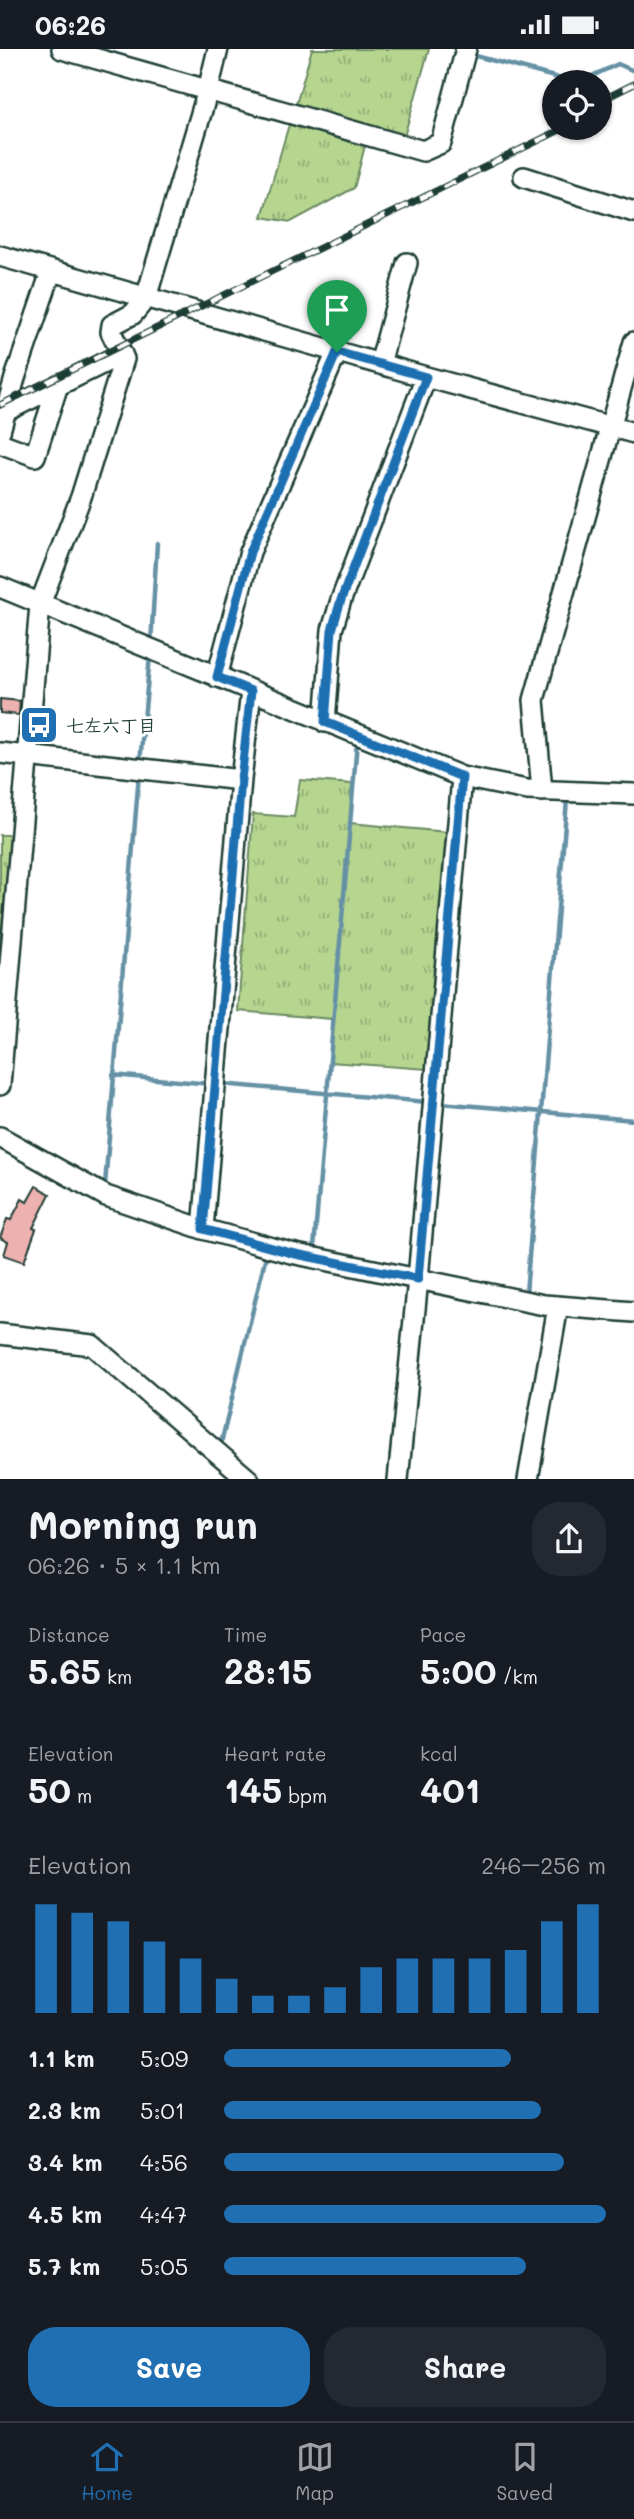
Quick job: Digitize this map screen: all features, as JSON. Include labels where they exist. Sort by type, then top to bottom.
[{"type":"street","points":[[62,49],[423,151],[441,143],[466,49]]},
{"type":"street","points":[[0,1085],[40,604],[81,498],[124,359],[111,332],[112,325],[134,314],[146,298],[218,49]]},
{"type":"street","points":[[524,177],[634,212]]},
{"type":"street","points":[[0,255],[426,377],[634,433]]},
{"type":"street","points":[[380,364],[407,263]]},
{"type":"street","points":[[0,431],[51,271]]},
{"type":"street","points":[[542,791],[534,700],[634,342]]},
{"type":"street","points":[[217,677],[250,552],[337,352]]},
{"type":"street","points":[[6,411],[122,354]]},
{"type":"street","points":[[325,722],[332,630],[426,377]]},
{"type":"street","points":[[0,443],[35,456],[58,385]]},
{"type":"street","points":[[0,587],[462,777],[527,790],[634,794]]},
{"type":"street","points":[[203,1229],[251,691]]},
{"type":"street","points":[[0,753],[241,780]]},
{"type":"street","points":[[398,1479],[462,777]]},
{"type":"street","points":[[0,1137],[106,1196],[203,1229],[291,1253],[558,1306],[634,1310]]},
{"type":"street","points":[[528,1479],[558,1306]]},
{"type":"street","points":[[0,1334],[92,1345],[249,1479]]},
{"type":"green space","points":[[312,49],[429,49],[403,140],[295,108]]},
{"type":"green space","points":[[290,121],[366,142],[354,188],[291,222],[262,217]]},
{"type":"green space","points":[[300,780],[352,784],[350,823],[447,832],[427,1069],[330,1062],[332,1019],[238,1011],[253,814],[294,817]]},
{"type":"green space","points":[[0,835],[12,835],[0,980]]},
{"type":"building","points":[[0,699],[20,701],[19,715],[0,713]]},
{"type":"building","points":[[36,1186],[50,1194],[33,1228],[36,1229],[24,1262],[4,1255],[8,1242],[0,1238],[7,1219],[11,1220],[22,1199],[27,1202]]},
{"type":"waterway","points":[[476,56],[542,74]]},
{"type":"waterway","points":[[605,70],[618,64],[634,71]]},
{"type":"waterway","points":[[151,644],[157,543]]},
{"type":"waterway","points":[[140,762],[150,656]]},
{"type":"waterway","points":[[314,1248],[357,742]]},
{"type":"waterway","points":[[105,1185],[139,774]]},
{"type":"waterway","points":[[526,1293],[567,800]]},
{"type":"waterway","points":[[113,1075],[211,1084]]},
{"type":"waterway","points":[[220,1084],[427,1102]]},
{"type":"waterway","points":[[440,1103],[634,1120]]},
{"type":"waterway","points":[[221,1444],[267,1251]]},
{"type":"railway","points":[[612,95],[634,84]]},
{"type":"railway","points":[[0,405],[542,139]]},
{"type":"place","name":"七左六丁目","points":[[39,725]]},
{"type":"route","points":[[337,352],[426,377],[332,630],[325,722],[462,777],[418,1279],[291,1253],[203,1229],[251,691],[217,677],[250,552],[337,352]]}]
